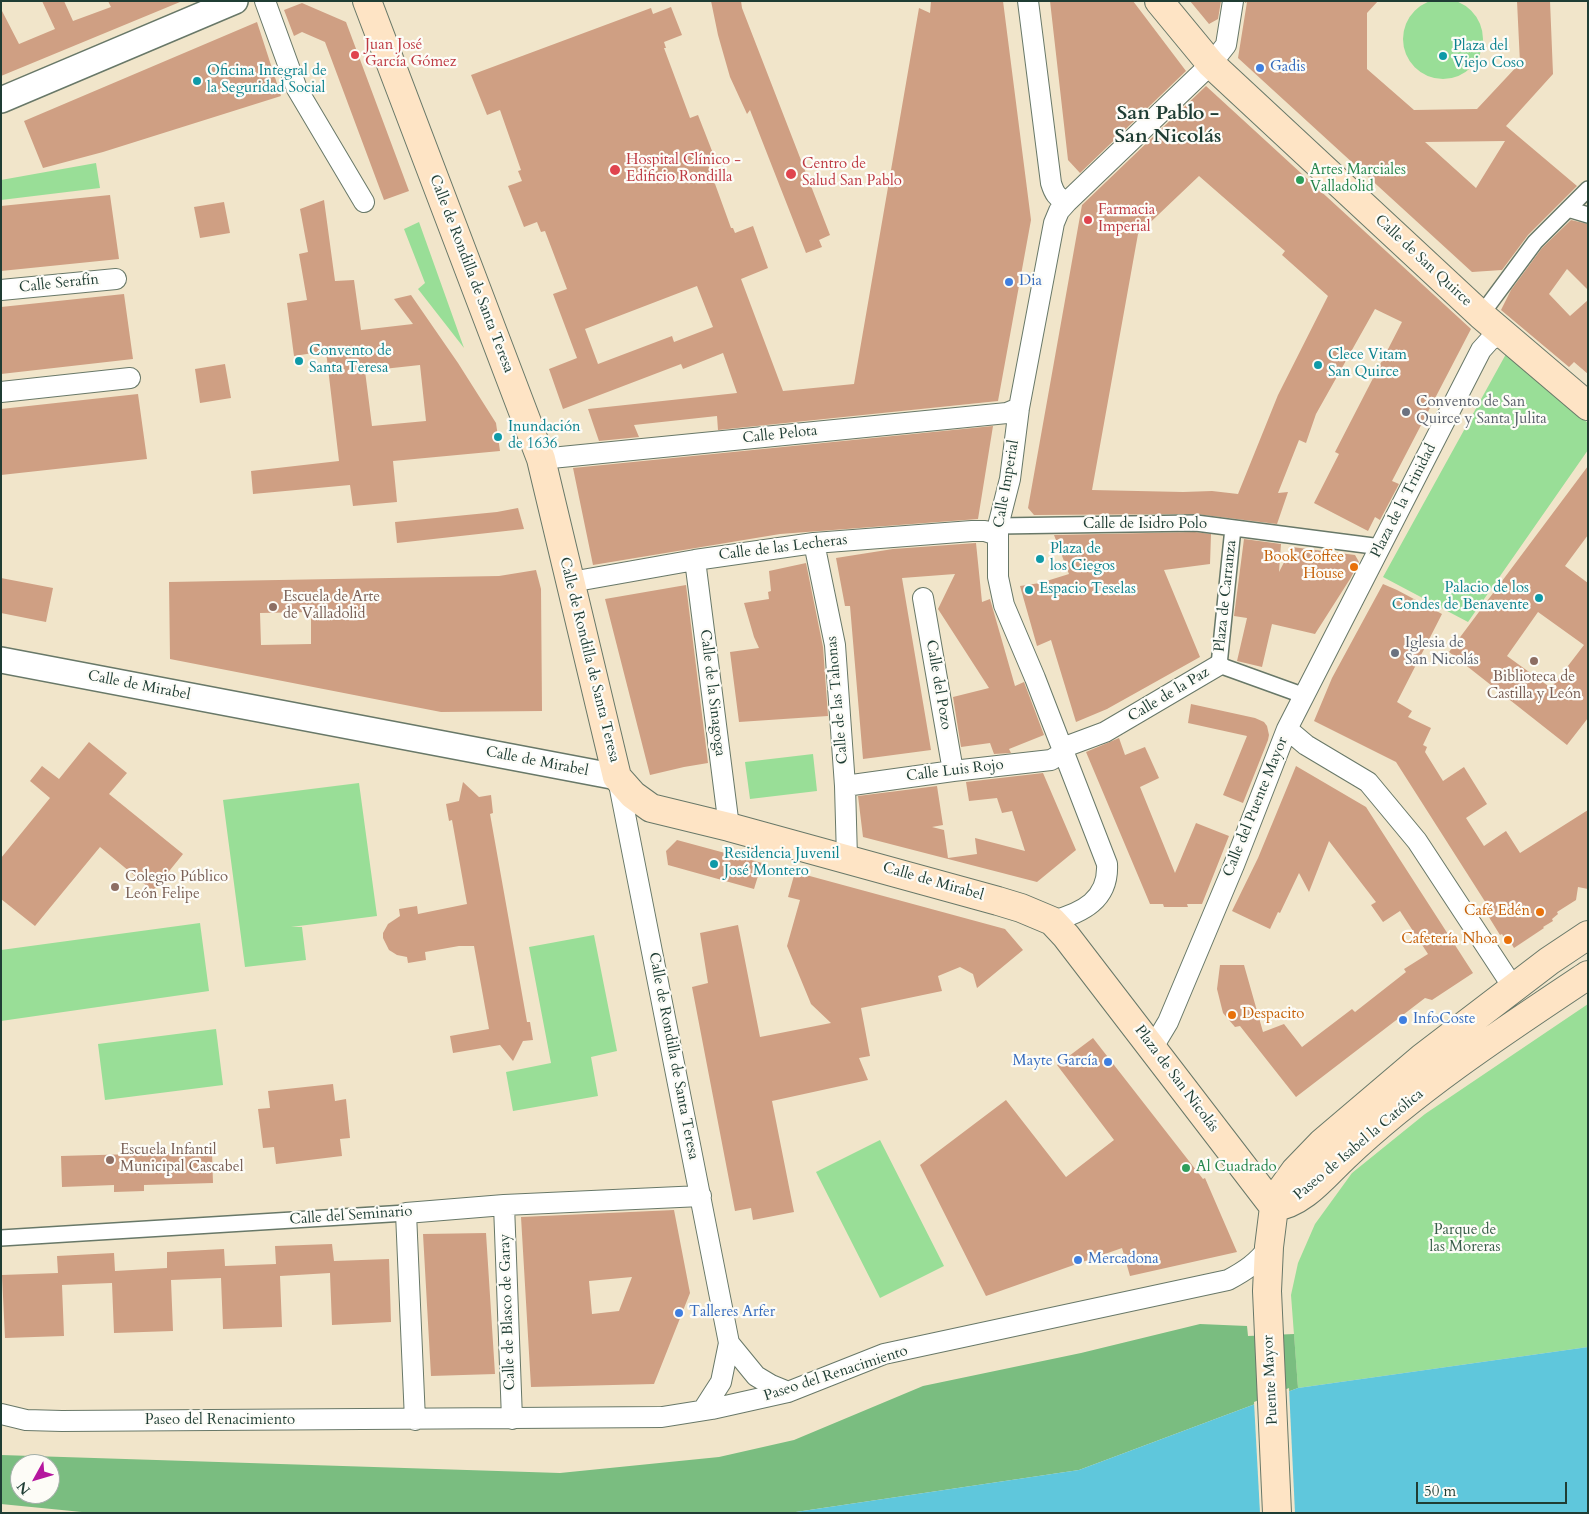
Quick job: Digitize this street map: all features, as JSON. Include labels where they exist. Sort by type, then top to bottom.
[{"type":"main road","name":"Calle de Rondilla de Santa Teresa","points":[[367,1],[541,459],[618,777]]},
{"type":"main road","name":"Calle de San Quirce","points":[[1159,1],[1211,64],[1481,315],[1588,406]]},
{"type":"main road","name":"Calle de Mirabel","points":[[618,777],[633,796],[651,808],[847,858],[1028,910],[1052,920]]},
{"type":"main road","name":"Plaza de San Nicolás","points":[[1052,920],[1274,1207]]},
{"type":"main road","name":"Paseo de Isabel la Católica","points":[[1274,1207],[1282,1189],[1322,1143],[1422,1058],[1549,961],[1588,935]]},
{"type":"main road","name":"Paseo de Isabel la Católica","points":[[1274,1207],[1288,1204],[1298,1199],[1365,1137],[1422,1092],[1512,1025],[1588,975]]},
{"type":"main road","points":[[1269,1247],[1274,1207]]},
{"type":"main road","name":"Puente Mayor","points":[[1269,1247],[1267,1291],[1277,1513]]},
{"type":"street","points":[[265,1],[297,89],[364,202]]},
{"type":"street","points":[[1028,1],[1051,183],[1054,192],[1060,199],[1067,202]]},
{"type":"street","name":"Calle Imperial","points":[[1052,920],[1076,914],[1086,908],[1102,890],[1107,877],[1106,864],[1063,750],[1004,605],[998,577],[998,531],[1010,479],[1019,408],[1054,223],[1059,211],[1067,202],[1211,64],[1226,45],[1233,1]]},
{"type":"street","points":[[1,100],[233,2]]},
{"type":"street","points":[[1481,315],[1534,242],[1588,189]]},
{"type":"street","points":[[1568,209],[1588,215]]},
{"type":"street","name":"Calle Serafín","points":[[1,290],[116,279]]},
{"type":"street","name":"Plaza de la Trinidad","points":[[1370,569],[1481,350],[1490,340],[1502,334]]},
{"type":"street","points":[[1,392],[130,378]]},
{"type":"street","name":"Calle Pelota","points":[[541,459],[1007,413],[1019,408]]},
{"type":"street","name":"Calle de Isidro Polo","points":[[998,531],[1196,523],[1381,547]]},
{"type":"street","name":"Plaza de Carranza","points":[[1219,665],[1233,528]]},
{"type":"street","name":"Calle de las Lecheras","points":[[571,582],[695,560],[814,543],[972,531],[998,531]]},
{"type":"street","name":"Calle de las Tahonas","points":[[814,543],[835,645],[845,786],[847,858]]},
{"type":"street","name":"Calle de la Sinagoga","points":[[695,560],[729,827]]},
{"type":"street","name":"Calle del Puente Mayor","points":[[1154,1050],[1156,1042],[1168,1022],[1234,864],[1287,729],[1370,569]]},
{"type":"street","name":"Calle del Pozo","points":[[923,598],[953,771]]},
{"type":"street","name":"Calle de Mirabel","points":[[1,660],[618,777]]},
{"type":"street","name":"Calle de la Paz","points":[[1063,750],[1106,732],[1219,665],[1305,696]]},
{"type":"street","points":[[1287,729],[1306,745],[1368,782],[1417,841],[1507,978],[1510,990]]},
{"type":"street","name":"Calle Luis Rojo","points":[[845,786],[1051,760],[1063,750]]},
{"type":"street","name":"Calle de Rondilla de Santa Teresa","points":[[618,777],[729,1343],[721,1382],[703,1410]]},
{"type":"street","name":"Calle del Seminario","points":[[1,1238],[406,1213],[504,1205],[701,1196]]},
{"type":"street","name":"Calle de Blasco de Garay","points":[[504,1205],[512,1419]]},
{"type":"street","points":[[406,1213],[415,1420]]},
{"type":"street","name":"Paseo del Renacimiento","points":[[1,1425],[26,1420],[415,1420],[662,1417],[788,1392],[884,1354],[1228,1280],[1250,1268],[1269,1247]]},
{"type":"street","name":"Calle de Rondilla de Santa Teresa","points":[[729,1343],[756,1376],[788,1392]]},
{"type":"street","name":"Paseo del Renacimiento","points":[[1,1414],[26,1420]]},
{"type":"green space","points":[[1435,-1],[1451,-1],[1472,10],[1483,31],[1483,47],[1472,68],[1451,79],[1435,79],[1421,73],[1409,61],[1403,47],[1403,31],[1409,17],[1421,5]]},
{"type":"green space","points":[[96,163],[100,188],[1,200],[1,180]]},
{"type":"green space","points":[[419,222],[464,348],[418,289],[425,283],[404,229]]},
{"type":"green space","points":[[1506,354],[1588,423],[1588,450],[1468,622],[1383,577]]},
{"type":"green space","points":[[813,754],[817,791],[750,799],[745,762]]},
{"type":"green space","points":[[359,783],[377,916],[291,927],[302,927],[306,960],[245,967],[223,800]]},
{"type":"green space","points":[[200,923],[209,991],[1,1021],[1,950]]},
{"type":"green space","points":[[594,935],[617,1051],[591,1057],[598,1096],[513,1111],[506,1072],[551,1063],[529,947]]},
{"type":"green space","name":"Parque de las Moreras","points":[[1588,1004],[1588,1347],[1298,1388],[1291,1295],[1298,1263],[1315,1224],[1352,1173],[1425,1114]]},
{"type":"green space","points":[[216,1029],[223,1085],[105,1100],[98,1044]]},
{"type":"green space","points":[[880,1140],[944,1266],[880,1298],[816,1172]]},
{"type":"green space","points":[[1200,1324],[1247,1326],[1248,1336],[1294,1334],[1298,1388],[1079,1470],[789,1513],[92,1513],[1,1504],[1,1455],[10,1455],[10,1504],[60,1504],[60,1457],[560,1473],[719,1457],[794,1440],[923,1386],[1081,1353]]},
{"type":"water","points":[[1588,1347],[1588,1513],[789,1513],[1079,1470],[1298,1388]]},
{"type":"pier","points":[[1289,1388],[1295,1513],[1260,1513],[1254,1402]]},
{"type":"building","points":[[42,1],[64,1],[73,21],[111,7],[108,1],[180,2],[1,76],[1,9],[19,44],[55,29]]},
{"type":"building","name":"Centro de Salud San Pablo","points":[[711,1],[741,1],[742,8],[830,235],[819,240],[822,247],[806,253],[750,110],[747,114],[730,77]]},
{"type":"building","points":[[931,1],[1003,1],[1031,220],[998,401],[718,430],[717,416],[634,425],[639,437],[599,441],[588,409],[737,393],[723,353],[683,369],[681,364],[563,409],[549,369],[577,358],[553,294],[567,289],[545,231],[541,232],[537,222],[524,227],[508,186],[522,181],[518,171],[521,170],[500,110],[487,115],[471,75],[651,8],[653,14],[671,7],[682,35],[664,42],[666,48],[664,48],[690,118],[698,115],[714,156],[706,159],[731,228],[733,228],[735,233],[753,226],[768,268],[741,279],[783,391],[854,384],[919,8],[930,13]],"holes":[[[697,286],[713,327],[674,342],[672,336],[598,364],[585,329]]]},
{"type":"building","points":[[1050,1],[1133,1],[1186,71],[1080,173],[1068,160]]},
{"type":"building","points":[[1190,1],[1221,1],[1218,19],[1209,24]]},
{"type":"building","points":[[1245,1],[1378,1],[1367,13],[1367,69],[1414,110],[1477,109],[1520,63],[1517,1],[1550,1],[1553,74],[1506,126],[1577,186],[1528,235],[1502,270],[1472,272],[1238,58],[1247,2],[1245,3]],"holes":[[[1505,141],[1476,188],[1425,142]]]},
{"type":"building","points":[[302,3],[346,22],[409,191],[384,200],[325,42],[302,32],[294,36],[284,10]]},
{"type":"building","name":"Oficina Integral de la Seguridad Social","points":[[257,22],[281,96],[103,152],[43,168],[24,121]]},
{"type":"building","points":[[1206,86],[1471,329],[1392,481],[1399,484],[1380,520],[1375,517],[1368,531],[1314,503],[1339,454],[1335,452],[1402,322],[1375,309],[1316,414],[1306,443],[1299,440],[1278,493],[1288,492],[1277,524],[1196,514],[1034,515],[1028,508],[1082,205]],"holes":[[[1199,176],[1285,251],[1282,255],[1328,296],[1278,395],[1238,494],[1212,491],[1092,490],[1138,234]]]},
{"type":"building","points":[[110,195],[119,259],[1,271],[1,206]]},
{"type":"building","points":[[324,200],[335,281],[354,280],[361,330],[413,324],[394,299],[411,295],[458,363],[496,423],[500,451],[393,461],[397,502],[353,506],[350,485],[253,494],[251,471],[339,461],[326,351],[294,356],[287,303],[307,300],[299,254],[308,252],[300,209]],"holes":[[[420,365],[426,421],[372,426],[365,371]]]},
{"type":"building","points":[[224,202],[230,233],[200,238],[194,207]]},
{"type":"building","points":[[1571,220],[1588,224],[1588,290],[1567,269],[1549,294],[1570,316],[1588,300],[1588,374],[1574,362],[1569,367],[1501,310],[1511,290],[1542,248]]},
{"type":"building","points":[[124,294],[133,359],[1,374],[1,307]]},
{"type":"building","points":[[225,364],[231,398],[200,403],[195,369]]},
{"type":"building","points":[[138,394],[147,459],[1,475],[1,409]]},
{"type":"building","points":[[993,426],[978,519],[780,534],[593,565],[573,468]]},
{"type":"building","name":"Palacio de los Condes de Benavente","points":[[1588,466],[1588,535],[1565,566],[1588,583],[1588,718],[1567,745],[1449,652]],"holes":[[[1538,612],[1584,645],[1551,688],[1507,656]]]},
{"type":"building","points":[[518,508],[524,529],[397,543],[395,522],[497,512]]},
{"type":"building","points":[[1195,532],[1211,534],[1210,564],[1164,570],[1200,657],[1107,709],[1076,722],[1051,640],[1037,646],[1020,586],[1040,583],[1069,574],[1054,535]]},
{"type":"building","points":[[1244,539],[1281,544],[1279,572],[1292,547],[1355,555],[1359,562],[1315,634],[1272,624],[1262,667],[1237,661],[1247,618],[1234,616]]},
{"type":"building","points":[[976,543],[982,602],[990,599],[1015,686],[1024,682],[1044,735],[1009,749],[1011,753],[994,754],[990,743],[961,747],[953,697],[989,688],[938,609],[955,574],[902,578],[931,750],[863,759],[850,606],[845,606],[836,558],[893,549]]},
{"type":"building","points":[[806,563],[823,647],[828,716],[739,722],[730,652],[759,648],[744,603],[769,599],[768,592],[771,591],[769,571]]},
{"type":"building","points":[[536,570],[541,589],[542,711],[441,712],[170,659],[169,582],[499,576]],"holes":[[[311,612],[311,644],[261,645],[260,613]]]},
{"type":"building","points":[[1,578],[53,588],[46,622],[1,613]]},
{"type":"building","points":[[1383,584],[1442,614],[1397,702],[1412,711],[1408,717],[1431,728],[1423,745],[1427,747],[1425,752],[1443,781],[1464,767],[1487,804],[1466,818],[1484,846],[1506,831],[1520,853],[1588,810],[1588,889],[1578,887],[1576,900],[1557,912],[1558,914],[1552,919],[1553,921],[1544,928],[1514,948],[1511,943],[1508,945],[1502,934],[1500,935],[1487,914],[1491,911],[1396,762],[1314,721],[1332,678]]},
{"type":"building","points":[[686,585],[708,763],[650,775],[605,599]]},
{"type":"building","points":[[1191,704],[1255,718],[1264,722],[1267,726],[1268,740],[1243,803],[1223,795],[1247,736],[1188,723]]},
{"type":"building","points":[[1119,738],[1125,755],[1145,747],[1159,778],[1140,787],[1175,873],[1196,823],[1229,836],[1202,904],[1187,904],[1188,907],[1164,907],[1163,904],[1150,904],[1086,752]]},
{"type":"building","points":[[89,742],[127,773],[109,794],[183,854],[153,891],[100,847],[35,926],[1,899],[1,858],[50,798],[30,781],[42,766],[59,779]]},
{"type":"building","points":[[1296,766],[1366,807],[1473,973],[1432,1000],[1425,998],[1296,1097],[1240,1026],[1235,1027],[1223,1013],[1217,989],[1220,965],[1244,965],[1263,1032],[1284,1024],[1302,1047],[1352,1009],[1355,1012],[1406,972],[1404,969],[1428,954],[1400,911],[1383,922],[1371,905],[1376,902],[1329,841],[1309,892],[1299,873],[1280,913],[1278,912],[1270,929],[1232,911],[1258,858]]},
{"type":"building","points":[[1043,773],[1076,850],[1037,882],[863,837],[858,796],[937,786],[943,825],[932,827],[944,830],[948,858],[977,854],[975,838],[1025,851],[1012,811],[1002,813],[997,798],[969,801],[966,782]]},
{"type":"building","points":[[463,782],[479,797],[491,795],[493,813],[490,814],[527,1022],[530,1022],[533,1040],[523,1041],[513,1061],[500,1045],[453,1053],[450,1036],[489,1029],[474,946],[459,946],[425,952],[426,960],[408,963],[407,957],[397,955],[389,950],[383,938],[383,933],[388,924],[400,916],[399,909],[417,906],[418,914],[467,904],[452,820],[449,821],[446,804],[459,801]]},
{"type":"building","name":"Residencia Juvenil José Montero","points":[[677,840],[762,863],[754,889],[668,865],[666,851]]},
{"type":"building","points":[[795,872],[1005,929],[1023,950],[977,988],[973,974],[960,967],[938,976],[942,991],[861,1008],[870,1056],[859,1058],[868,1080],[772,1101],[794,1212],[753,1220],[751,1208],[735,1211],[692,987],[708,983],[700,933],[738,925],[760,1037],[831,1023],[811,1004],[787,946],[800,900],[788,897]]},
{"type":"building","points":[[1093,1038],[1203,1179],[1205,1178],[1237,1252],[1130,1276],[1122,1248],[986,1296],[920,1165],[1006,1100],[1066,1177],[1114,1140],[1057,1065]]},
{"type":"building","points":[[333,1084],[335,1101],[346,1099],[350,1138],[340,1139],[342,1156],[276,1164],[274,1147],[263,1148],[258,1109],[270,1108],[268,1091]]},
{"type":"building","points":[[212,1152],[213,1183],[144,1185],[144,1191],[114,1192],[114,1185],[62,1187],[61,1156]]},
{"type":"building","points":[[674,1210],[690,1293],[654,1384],[531,1387],[521,1217]],"holes":[[[632,1277],[619,1311],[592,1314],[589,1281]]]},
{"type":"building","points":[[486,1233],[495,1374],[431,1376],[423,1234]]},
{"type":"building","points":[[332,1244],[334,1261],[389,1259],[391,1322],[332,1325],[330,1273],[280,1276],[282,1327],[223,1329],[221,1278],[171,1280],[173,1331],[114,1333],[112,1283],[85,1284],[62,1285],[64,1336],[5,1338],[2,1275],[58,1273],[57,1256],[114,1253],[115,1271],[167,1268],[167,1252],[224,1249],[225,1266],[276,1264],[275,1246]]},
{"type":"place","name":"Juan José García Gómez","points":[[355,55]]},
{"type":"place","name":"Plaza del Viejo Coso","points":[[1443,56]]},
{"type":"place","name":"Gadis","points":[[1260,68]]},
{"type":"place","name":"Oficina Integral de la Seguridad Social","points":[[197,81]]},
{"type":"place","name":"Hospital Clínico - Edificio Rondilla","points":[[615,170]]},
{"type":"place","name":"Centro de Salud San Pablo","points":[[791,174]]},
{"type":"place","name":"Artes Marciales Valladolid","points":[[1300,180]]},
{"type":"place","name":"Farmacia Imperial","points":[[1088,220]]},
{"type":"place","name":"Dia","points":[[1009,282]]},
{"type":"place","name":"Convento de Santa Teresa","points":[[299,361]]},
{"type":"place","name":"Clece Vitam San Quirce","points":[[1318,365]]},
{"type":"place","name":"Convento de San Quirce y Santa Julita","points":[[1406,412]]},
{"type":"place","name":"Inundación de 1636","points":[[498,437]]},
{"type":"place","name":"Plaza de los Ciegos","points":[[1040,559]]},
{"type":"place","name":"Book Coffee House","points":[[1354,567]]},
{"type":"place","name":"Espacio Teselas","points":[[1029,590]]},
{"type":"place","name":"Palacio de los Condes de Benavente","points":[[1539,598]]},
{"type":"place","name":"Escuela de Arte de Valladolid","points":[[273,607]]},
{"type":"place","name":"Iglesia de San Nicolás","points":[[1395,653]]},
{"type":"place","name":"Biblioteca de Castilla y León","points":[[1534,661]]},
{"type":"place","name":"Residencia Juvenil José Montero","points":[[714,864]]},
{"type":"place","name":"Colegio Público León Felipe","points":[[115,887]]},
{"type":"place","name":"Café Edén","points":[[1540,912]]},
{"type":"place","name":"Cafetería Nhoa","points":[[1508,940]]},
{"type":"place","name":"Despacito","points":[[1232,1015]]},
{"type":"place","name":"InfoCoste","points":[[1403,1020]]},
{"type":"place","name":"Mayte García","points":[[1108,1062]]},
{"type":"place","name":"Escuela Infantil Municipal Cascabel","points":[[110,1160]]},
{"type":"place","name":"Al Cuadrado","points":[[1186,1168]]},
{"type":"place","name":"Mercadona","points":[[1078,1260]]},
{"type":"place","name":"Talleres Arfer","points":[[679,1313]]},
{"type":"district","name":"San Pablo - San Nicolás","points":[[1168,126]]}]
